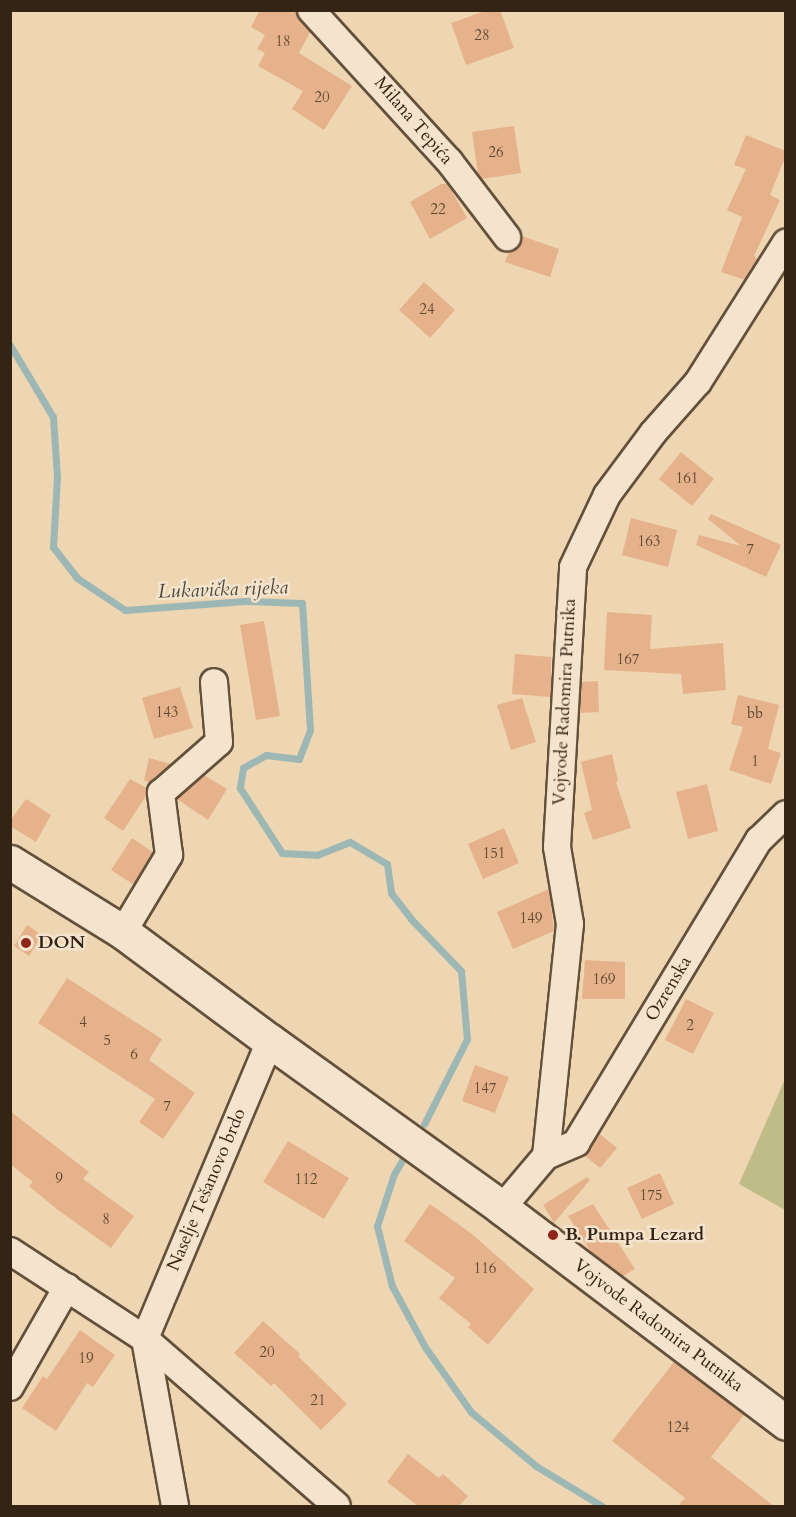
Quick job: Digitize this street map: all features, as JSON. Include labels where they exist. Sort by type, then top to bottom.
[{"type":"main road","name":"Vojvode Radomira Putnika","points":[[10,862],[123,932],[502,1208],[786,1423]]},
{"type":"street","name":"Milana Tepića","points":[[311,10],[449,161],[507,237]]},
{"type":"street","name":"Vojvode Radomira Putnika","points":[[546,1156],[570,924],[557,847],[573,567],[607,495],[653,433],[698,382],[786,243]]},
{"type":"street","points":[[123,932],[169,855],[161,793],[219,742],[214,682]]},
{"type":"street","name":"Ozrenska","points":[[546,1156],[576,1143],[759,840],[786,814]]},
{"type":"street","name":"Naselje Tešanovo brdo","points":[[146,1339],[270,1041]]},
{"type":"street","points":[[502,1208],[546,1156]]},
{"type":"street","points":[[10,1251],[146,1339],[337,1506]]},
{"type":"street","points":[[10,1387],[67,1287]]},
{"type":"street","points":[[146,1339],[175,1506]]},
{"type":"shaded area","points":[[785,1079],[786,1210],[739,1184]]},
{"type":"building","points":[[260,10],[296,12],[310,32],[299,53],[352,86],[324,130],[292,109],[303,91],[258,66],[265,53],[257,49],[265,35],[251,27]]},
{"type":"building","points":[[488,10],[500,10],[514,48],[466,65],[451,23]]},
{"type":"building","points":[[514,126],[521,173],[481,179],[478,174],[472,132]]},
{"type":"building","points":[[746,135],[786,151],[786,155],[770,195],[780,200],[754,256],[758,259],[745,280],[721,272],[742,217],[727,210],[746,169],[734,165]]},
{"type":"building","points":[[441,184],[448,184],[467,218],[430,239],[410,202]]},
{"type":"building","points":[[522,236],[559,249],[550,277],[505,262],[509,252],[517,249]]},
{"type":"building","points":[[424,282],[455,310],[430,338],[399,310]]},
{"type":"building","points":[[681,452],[714,479],[692,506],[659,479]]},
{"type":"building","points":[[711,514],[781,545],[766,577],[696,545],[699,535],[741,546],[708,519]]},
{"type":"building","points":[[631,518],[677,530],[668,567],[622,555]]},
{"type":"building","points":[[607,612],[652,615],[650,649],[723,643],[726,690],[683,694],[681,674],[604,670]]},
{"type":"building","points":[[264,621],[280,716],[256,720],[240,625]]},
{"type":"building","points":[[515,654],[551,657],[551,697],[512,694]]},
{"type":"building","points":[[598,681],[599,712],[580,713],[581,682]]},
{"type":"building","points":[[180,687],[193,728],[154,739],[142,698]]},
{"type":"building","points":[[738,695],[779,705],[768,749],[781,753],[771,784],[729,770],[743,727],[731,724]]},
{"type":"building","points":[[522,698],[536,742],[511,750],[497,705]]},
{"type":"building","points":[[612,754],[618,781],[616,782],[631,828],[593,840],[584,813],[592,810],[581,762]]},
{"type":"building","points":[[149,758],[171,764],[150,783],[144,780]]},
{"type":"building","points":[[204,775],[227,789],[208,820],[177,799]]},
{"type":"building","points":[[130,779],[147,788],[146,796],[123,831],[104,818]]},
{"type":"building","points":[[707,784],[718,831],[688,839],[676,792]]},
{"type":"building","points":[[26,799],[51,815],[36,842],[10,826],[10,821]]},
{"type":"building","points":[[504,828],[519,863],[483,879],[468,844]]},
{"type":"building","points":[[132,838],[153,852],[134,885],[111,870]]},
{"type":"building","points":[[549,889],[554,931],[513,949],[497,912]]},
{"type":"building","points":[[27,925],[42,935],[29,956],[14,946]]},
{"type":"building","points":[[585,960],[625,962],[625,999],[582,999]]},
{"type":"building","points":[[67,978],[162,1039],[149,1060],[195,1093],[163,1139],[139,1122],[155,1099],[38,1023]]},
{"type":"building","points":[[686,999],[714,1013],[693,1054],[665,1040]]},
{"type":"building","points":[[475,1065],[509,1077],[495,1113],[462,1101]]},
{"type":"building","points":[[10,1111],[89,1172],[83,1179],[134,1216],[111,1248],[29,1186],[33,1182],[10,1164]]},
{"type":"building","points":[[600,1134],[617,1148],[600,1168],[584,1155]]},
{"type":"building","points":[[288,1141],[349,1178],[324,1219],[263,1182]]},
{"type":"building","points":[[660,1173],[674,1204],[642,1219],[627,1188]]},
{"type":"building","points":[[587,1177],[590,1180],[554,1223],[543,1205]]},
{"type":"building","points":[[430,1204],[472,1234],[534,1289],[488,1345],[468,1327],[471,1324],[439,1298],[455,1278],[404,1241]]},
{"type":"building","points":[[593,1204],[635,1269],[623,1276],[591,1252],[568,1216]]},
{"type":"building","points":[[263,1321],[300,1354],[298,1356],[347,1404],[321,1430],[274,1383],[271,1386],[234,1353]]},
{"type":"building","points":[[80,1330],[115,1355],[93,1387],[87,1383],[56,1431],[22,1408],[43,1376],[47,1379]]},
{"type":"building","points":[[674,1362],[744,1415],[711,1457],[774,1506],[678,1506],[685,1498],[612,1441]]},
{"type":"building","points":[[408,1454],[439,1478],[443,1474],[468,1496],[459,1506],[418,1506],[387,1482]]},
{"type":"waterway","name":"Lukavička rijeka","points":[[10,345],[53,417],[57,477],[53,547],[77,578],[125,610],[245,601],[302,603],[310,730],[299,759],[266,755],[243,768],[240,788],[282,853],[317,855],[350,842],[387,864],[391,893],[411,919],[461,971],[467,1039],[424,1124]]},
{"type":"waterway","name":"Lukavička rijeka","points":[[404,1157],[394,1174],[377,1226],[392,1286],[425,1347],[471,1412],[536,1466],[602,1506]]},
{"type":"place","name":"DON","points":[[26,943]]},
{"type":"place","name":"B. Pumpa Lezard","points":[[553,1235]]}]
